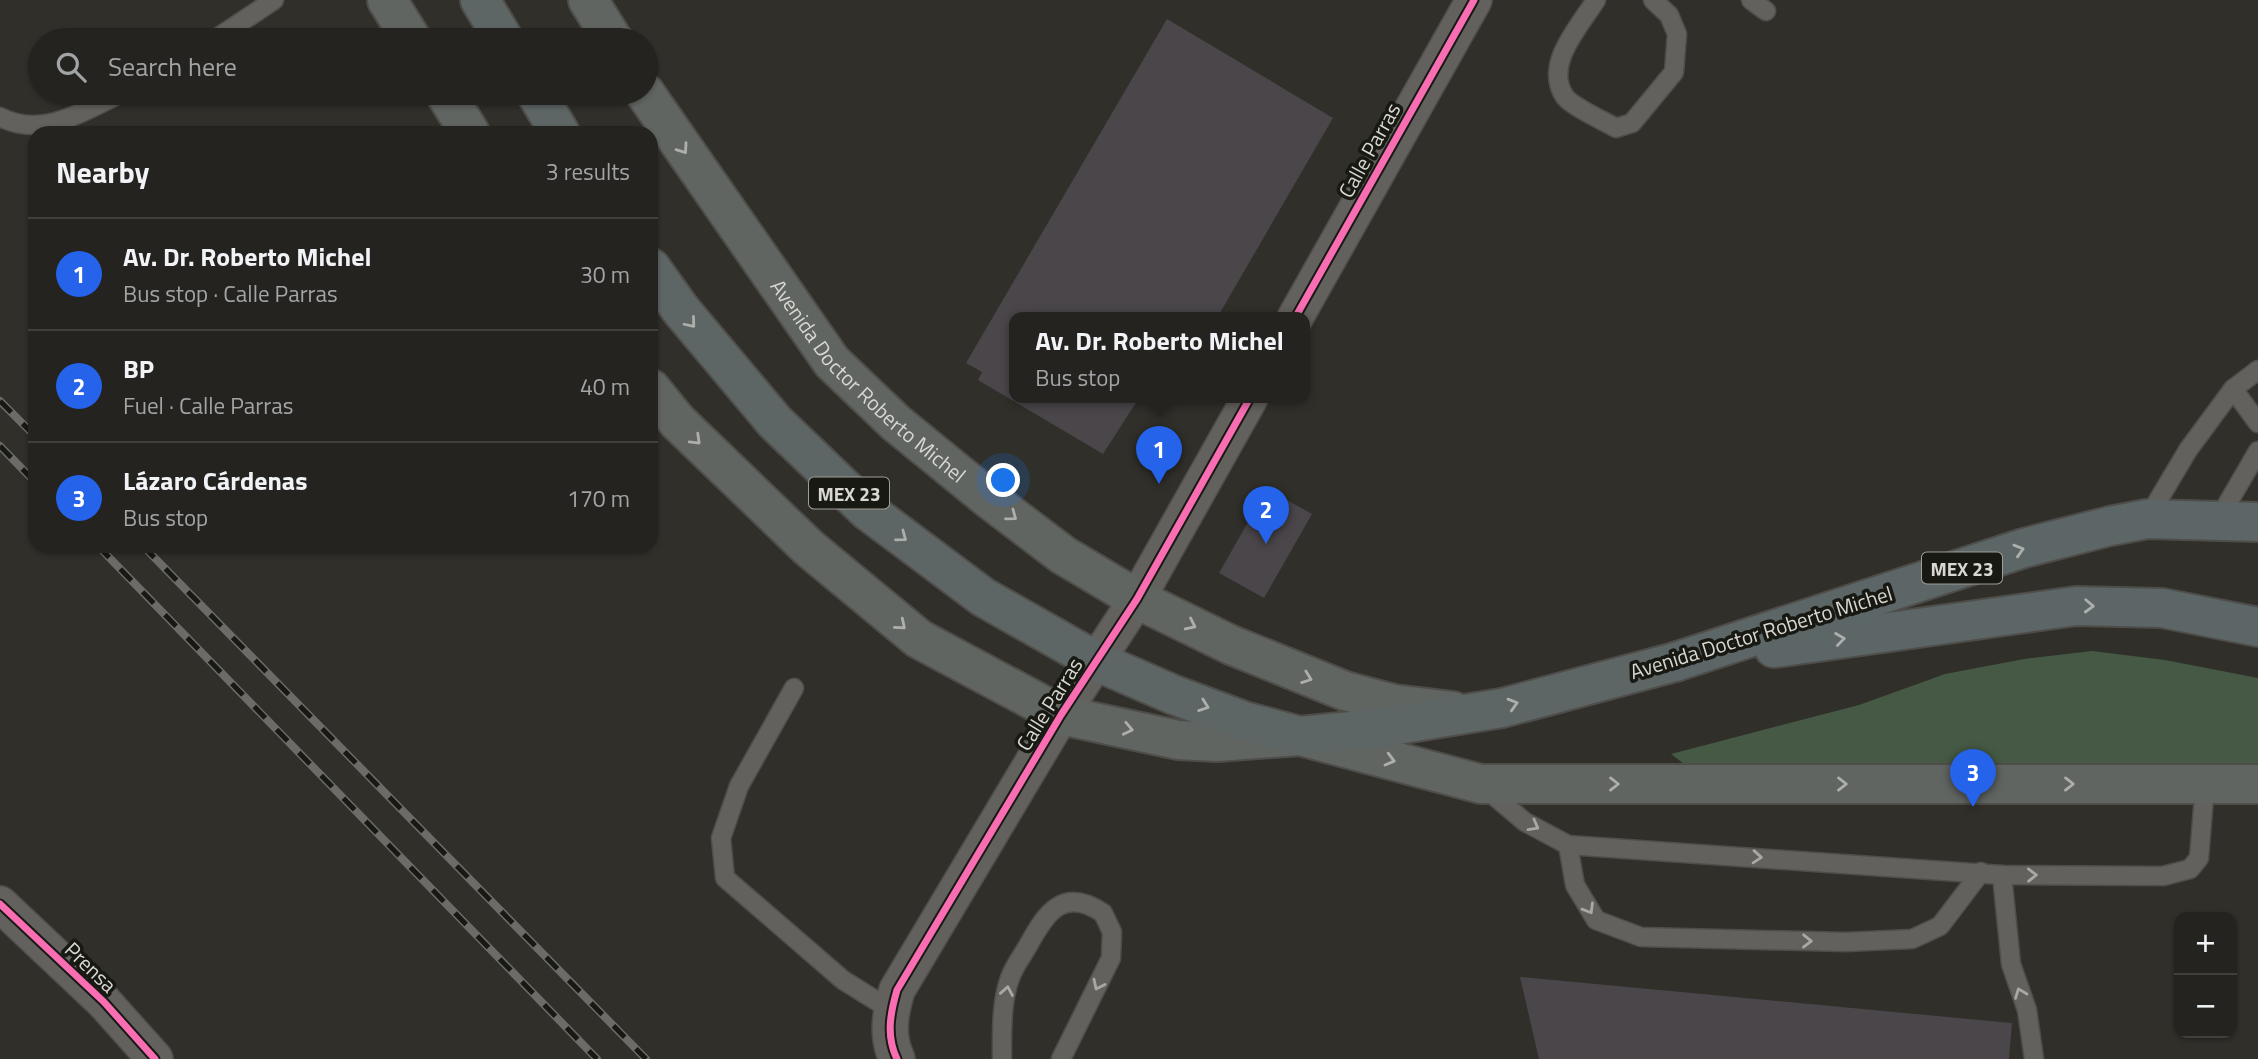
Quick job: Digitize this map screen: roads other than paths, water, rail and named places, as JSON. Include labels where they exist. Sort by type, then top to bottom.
[{"type":"highway","name":"Avenida Doctor Roberto Michel","points":[[1675,662],[2024,548],[2147,519],[2258,522]]},
{"type":"highway","points":[[1675,662],[2076,606],[2162,608],[2258,627]]},
{"type":"main road","points":[[387,0],[404,28]]},
{"type":"main road","points":[[480,0],[497,28]]},
{"type":"main road","points":[[588,0],[606,28]]},
{"type":"main road","points":[[452,105],[466,126]]},
{"type":"main road","points":[[544,105],[557,126]]},
{"type":"main road","name":"Avenida Doctor Roberto Michel","points":[[653,105],[832,362],[896,423],[1063,555],[1137,598],[1304,677],[1394,704],[1469,712]]},
{"type":"main road","name":"Avenida Doctor Roberto Michel","points":[[658,278],[681,310],[775,422],[868,511],[983,597],[1096,661],[1174,695],[1244,721],[1300,736]]},
{"type":"main road","name":"Avenida Doctor Roberto Michel","points":[[658,398],[677,421],[809,548],[919,639],[1061,715],[1178,740],[1217,742],[1300,736],[1372,729],[1502,708],[1675,662]]},
{"type":"main road","points":[[1300,736],[1481,784],[2258,784]]},
{"type":"street","name":"Calle Parras","points":[[1298,312],[1474,0]]},
{"type":"street","name":"Calle Parras","points":[[892,1034],[897,990],[1061,715],[1137,598],[1247,403]]},
{"type":"street","name":"Prensa","points":[[0,904],[15,933],[103,1002],[155,1059]]},
{"type":"lane","points":[[232,28],[275,0]]},
{"type":"lane","points":[[1596,0],[1560,58],[1556,75],[1566,98],[1616,128],[1632,123],[1674,72],[1677,34],[1669,15],[1653,0]]},
{"type":"lane","points":[[1751,0],[1766,11]]},
{"type":"lane","points":[[0,117],[15,125],[56,125],[97,105]]},
{"type":"lane","points":[[2147,519],[2188,450],[2233,389],[2258,370]]},
{"type":"lane","points":[[2233,389],[2258,424]]},
{"type":"lane","points":[[2218,520],[2258,451]]},
{"type":"lane","points":[[794,688],[739,786],[721,838],[725,878],[843,980],[892,1034]]},
{"type":"lane","points":[[1481,784],[1525,822],[1568,845],[2003,875],[2144,877],[2190,869],[2202,853],[2204,784]]},
{"type":"lane","points":[[1568,845],[1575,885],[1596,920],[1641,937],[1846,942],[1912,939],[1940,926],[1982,872]]},
{"type":"lane","points":[[2003,875],[2011,964],[2027,1010],[2034,1059]]},
{"type":"lane","points":[[1002,1059],[1002,1025],[1010,978],[1043,918],[1060,903],[1076,901],[1103,913],[1112,932],[1111,958],[1061,1059]]},
{"type":"railway","points":[[0,401],[28,429]]},
{"type":"railway","points":[[0,446],[28,475]]},
{"type":"railway","points":[[105,553],[597,1059]]},
{"type":"railway","points":[[150,553],[646,1059]]},
{"type":"place","name":"Av. Dr. Roberto Michel","points":[[1159,484]]},
{"type":"place","name":"BP","points":[[1266,544]]},
{"type":"place","name":"Lázaro Cárdenas","points":[[1973,807]]}]
